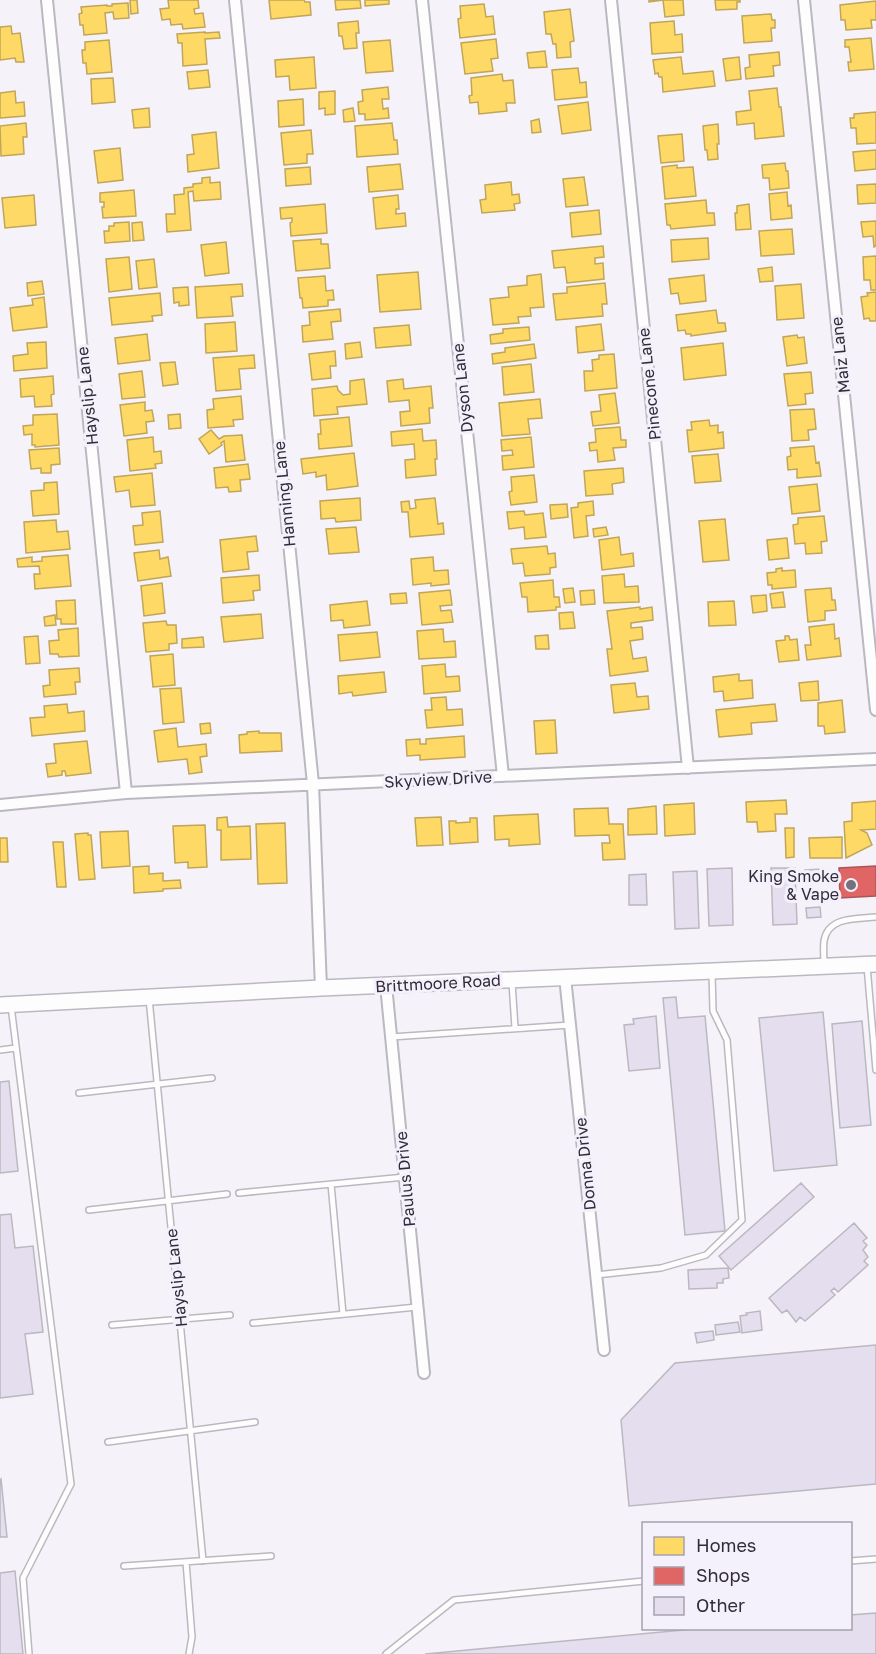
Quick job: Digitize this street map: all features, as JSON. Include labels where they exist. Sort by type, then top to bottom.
[{"type":"main road","name":"Brittmoore Road","points":[[5,1004],[871,965]]},
{"type":"street","name":"Hayslip Lane","points":[[47,0],[126,793]]},
{"type":"street","name":"Hanning Lane","points":[[235,0],[312,784],[321,988]]},
{"type":"street","name":"Dyson Lane","points":[[422,0],[503,776]]},
{"type":"street","name":"Pinecone Lane","points":[[611,0],[687,768]]},
{"type":"street","name":"Maiz Lane","points":[[804,0],[876,710]]},
{"type":"street","name":"Skyview Drive","points":[[0,805],[126,793],[876,759]]},
{"type":"street","name":"Donna Drive","points":[[565,978],[604,1350]]},
{"type":"street","name":"Paulus Drive","points":[[386,986],[424,1373]]},
{"type":"lane","points":[[824,967],[824,940],[828,930],[835,923],[846,919],[876,917]]},
{"type":"lane","points":[[871,965],[876,1070]]},
{"type":"lane","points":[[596,1275],[661,1268],[706,1254],[742,1220],[727,1040],[713,1011],[711,971]]},
{"type":"lane","points":[[512,980],[515,1028]]},
{"type":"lane","name":"Hayslip Lane","points":[[149,996],[203,1561]]},
{"type":"lane","points":[[5,1004],[16,1048],[71,1484],[23,1578],[29,1654]]},
{"type":"lane","points":[[391,1037],[570,1024]]},
{"type":"lane","points":[[0,1050],[16,1048]]},
{"type":"lane","points":[[79,1093],[212,1078]]},
{"type":"lane","points":[[239,1192],[405,1177]]},
{"type":"lane","points":[[331,1184],[343,1314]]},
{"type":"lane","points":[[89,1210],[227,1194]]},
{"type":"lane","points":[[253,1323],[417,1307]]},
{"type":"lane","points":[[112,1325],[230,1315]]},
{"type":"lane","points":[[108,1442],[255,1422]]},
{"type":"lane","points":[[124,1566],[271,1556]]},
{"type":"lane","points":[[852,1561],[876,1559]]},
{"type":"lane","points":[[186,1562],[192,1637],[189,1654]]},
{"type":"lane","points":[[386,1654],[454,1600],[642,1581]]},
{"type":"building: Homes","points":[[130,0],[137,0],[138,13],[131,14]]},
{"type":"building: Homes","points":[[168,0],[198,0],[199,8],[194,9],[195,14],[203,13],[205,27],[183,29],[182,24],[171,25],[170,19],[162,20],[160,9],[169,8]]},
{"type":"building: Homes","points":[[269,0],[310,2],[311,15],[271,19]]},
{"type":"building: Homes","points":[[335,0],[360,0],[361,8],[336,10]]},
{"type":"building: Homes","points":[[365,0],[389,0],[389,4],[365,6]]},
{"type":"building: Homes","points":[[663,0],[683,0],[684,15],[665,17]]},
{"type":"building: Homes","points":[[715,0],[740,0],[740,2],[737,2],[737,9],[716,10]]},
{"type":"building: Homes","points":[[876,1],[876,20],[871,20],[872,28],[846,30],[845,20],[841,20],[840,5]]},
{"type":"building: Homes","points":[[128,3],[129,18],[114,19],[113,12],[105,13],[107,33],[84,35],[83,25],[80,25],[81,7]]},
{"type":"building: Homes","points":[[484,4],[486,17],[493,16],[495,34],[460,38],[458,19],[461,18],[460,6]]},
{"type":"building: Homes","points":[[570,9],[574,41],[570,42],[571,57],[557,58],[556,44],[553,44],[551,34],[546,34],[544,12]]},
{"type":"building: Homes","points":[[771,14],[772,20],[775,20],[775,28],[771,28],[772,41],[744,43],[742,16]]},
{"type":"building: Homes","points":[[358,21],[357,48],[344,49],[342,36],[339,36],[338,23]]},
{"type":"building: Homes","points":[[674,21],[675,35],[682,34],[683,52],[652,54],[650,23]]},
{"type":"building: Homes","points":[[11,26],[12,34],[20,33],[24,62],[16,62],[15,58],[0,60],[0,27]]},
{"type":"building: Homes","points":[[219,32],[220,38],[205,39],[207,64],[183,66],[182,43],[178,43],[177,34]]},
{"type":"building: Homes","points":[[871,38],[874,69],[849,71],[848,62],[851,62],[849,47],[845,47],[845,40]]},
{"type":"building: Homes","points":[[496,39],[498,58],[491,59],[493,71],[465,74],[461,43]]},
{"type":"building: Homes","points":[[109,40],[112,72],[87,74],[82,50],[85,50],[85,42]]},
{"type":"building: Homes","points":[[390,40],[393,71],[366,73],[363,42]]},
{"type":"building: Homes","points":[[545,51],[547,67],[529,68],[527,53]]},
{"type":"building: Homes","points":[[779,52],[780,65],[773,66],[774,76],[746,79],[745,68],[750,67],[749,55]]},
{"type":"building: Homes","points":[[314,57],[316,88],[290,90],[289,76],[276,77],[275,60]]},
{"type":"building: Homes","points":[[681,57],[683,74],[713,71],[715,86],[663,92],[662,77],[659,77],[658,73],[655,74],[653,60]]},
{"type":"building: Homes","points":[[739,57],[741,79],[726,81],[723,59]]},
{"type":"building: Homes","points":[[578,68],[580,83],[586,82],[587,97],[555,100],[552,70]]},
{"type":"building: Homes","points":[[208,70],[210,87],[189,89],[187,72]]},
{"type":"building: Homes","points":[[502,74],[503,81],[513,80],[515,103],[506,103],[507,111],[479,114],[478,102],[470,103],[471,78]]},
{"type":"building: Homes","points":[[113,78],[115,102],[92,104],[91,79]]},
{"type":"building: Homes","points":[[388,87],[389,99],[382,99],[383,109],[388,108],[389,118],[365,120],[365,114],[359,114],[358,102],[363,101],[362,90]]},
{"type":"building: Homes","points":[[777,88],[784,136],[755,139],[754,123],[737,125],[736,112],[751,110],[749,91]]},
{"type":"building: Homes","points":[[15,91],[16,103],[24,102],[25,116],[0,118],[0,93]]},
{"type":"building: Homes","points":[[335,91],[335,114],[325,115],[325,108],[319,109],[319,92]]},
{"type":"building: Homes","points":[[303,99],[304,125],[279,127],[278,101]]},
{"type":"building: Homes","points":[[588,102],[591,130],[562,134],[558,106]]},
{"type":"building: Homes","points":[[149,108],[150,127],[134,128],[132,110]]},
{"type":"building: Homes","points":[[353,108],[355,121],[344,122],[343,110]]},
{"type":"building: Homes","points":[[876,112],[876,143],[857,144],[856,128],[851,128],[850,118],[854,118],[854,114]]},
{"type":"building: Homes","points":[[539,119],[541,132],[532,133],[531,121]]},
{"type":"building: Homes","points":[[26,123],[27,137],[23,137],[24,154],[1,156],[0,126]]},
{"type":"building: Homes","points":[[392,123],[398,154],[357,157],[355,126]]},
{"type":"building: Homes","points":[[718,124],[718,159],[708,160],[703,126]]},
{"type":"building: Homes","points":[[311,130],[313,154],[307,154],[307,163],[284,165],[281,133]]},
{"type":"building: Homes","points":[[216,132],[219,168],[188,172],[187,155],[194,154],[192,135]]},
{"type":"building: Homes","points":[[682,134],[684,161],[661,163],[658,136]]},
{"type":"building: Homes","points":[[120,148],[123,180],[98,183],[94,151]]},
{"type":"building: Homes","points":[[876,150],[876,169],[855,171],[853,152]]},
{"type":"building: Homes","points":[[785,163],[789,188],[770,190],[769,178],[763,178],[762,165]]},
{"type":"building: Homes","points":[[400,164],[403,189],[369,192],[367,167]]},
{"type":"building: Homes","points":[[677,165],[677,168],[693,167],[696,196],[665,199],[662,167]]},
{"type":"building: Homes","points":[[310,167],[311,184],[286,186],[285,169]]},
{"type":"building: Homes","points":[[210,177],[210,183],[220,182],[221,199],[194,201],[193,191],[188,192],[191,230],[167,232],[166,214],[175,214],[174,195],[184,194],[184,188],[193,187],[193,184],[202,183],[202,178]]},
{"type":"building: Homes","points":[[584,177],[588,205],[566,207],[563,179]]},
{"type":"building: Homes","points":[[511,182],[512,195],[519,194],[520,203],[514,204],[515,210],[482,213],[480,200],[486,199],[485,185]]},
{"type":"building: Homes","points":[[876,184],[876,203],[858,204],[857,185]]},
{"type":"building: Homes","points":[[134,190],[136,216],[103,218],[104,202],[100,202],[100,193]]},
{"type":"building: Homes","points":[[787,192],[792,218],[771,220],[769,194]]},
{"type":"building: Homes","points":[[34,195],[36,225],[5,228],[2,198]]},
{"type":"building: Homes","points":[[398,195],[399,209],[396,209],[396,214],[405,213],[406,226],[376,229],[373,198]]},
{"type":"building: Homes","points":[[706,200],[707,213],[714,213],[715,225],[671,229],[670,225],[667,225],[665,204]]},
{"type":"building: Homes","points":[[325,204],[327,233],[291,236],[292,218],[281,219],[280,208]]},
{"type":"building: Homes","points":[[749,204],[751,229],[736,230],[737,206]]},
{"type":"building: Homes","points":[[599,210],[601,234],[572,237],[570,213]]},
{"type":"building: Homes","points":[[876,221],[876,246],[874,247],[873,236],[863,237],[861,222]]},
{"type":"building: Homes","points":[[129,222],[130,241],[105,243],[104,231],[109,231],[109,226],[114,226],[114,223]]},
{"type":"building: Homes","points":[[142,222],[144,240],[133,241],[132,223]]},
{"type":"building: Homes","points":[[792,229],[794,254],[761,256],[759,231]]},
{"type":"building: Homes","points":[[708,238],[709,259],[672,262],[671,240]]},
{"type":"building: Homes","points":[[321,239],[321,244],[328,244],[330,268],[296,271],[293,241]]},
{"type":"building: Homes","points":[[226,242],[229,273],[205,276],[201,245]]},
{"type":"building: Homes","points":[[603,246],[604,257],[595,258],[595,264],[603,263],[604,279],[567,283],[565,267],[554,268],[552,251]]},
{"type":"building: Homes","points":[[876,256],[876,290],[871,290],[870,280],[864,280],[863,257]]},
{"type":"building: Homes","points":[[129,257],[132,289],[109,292],[106,259]]},
{"type":"building: Homes","points":[[154,259],[157,287],[139,289],[136,261]]},
{"type":"building: Homes","points":[[772,267],[773,281],[760,282],[758,269]]},
{"type":"building: Homes","points":[[418,272],[421,309],[380,312],[377,275]]},
{"type":"building: Homes","points":[[541,274],[544,307],[530,308],[531,316],[518,317],[519,323],[493,325],[490,299],[509,297],[508,287],[527,285],[527,276]]},
{"type":"building: Homes","points":[[704,275],[706,301],[680,304],[678,293],[671,294],[669,279]]},
{"type":"building: Homes","points":[[325,276],[326,291],[333,290],[334,300],[328,300],[328,306],[303,308],[298,278]]},
{"type":"building: Homes","points":[[42,281],[44,294],[28,296],[27,283]]},
{"type":"building: Homes","points":[[605,283],[607,304],[602,304],[603,316],[556,320],[553,294],[567,293],[567,287]]},
{"type":"building: Homes","points":[[242,284],[243,296],[231,297],[233,316],[197,318],[195,287]]},
{"type":"building: Homes","points":[[801,284],[804,318],[777,320],[775,286]]},
{"type":"building: Homes","points":[[188,287],[189,305],[179,306],[179,302],[174,303],[173,288]]},
{"type":"building: Homes","points":[[876,292],[876,321],[870,321],[869,318],[864,319],[861,297],[868,296],[867,293]]},
{"type":"building: Homes","points":[[160,293],[162,315],[152,316],[153,321],[112,325],[109,298]]},
{"type":"building: Homes","points":[[44,297],[47,327],[13,331],[10,308],[33,305],[32,299]]},
{"type":"building: Homes","points":[[340,309],[341,321],[331,322],[333,339],[303,342],[302,326],[310,325],[309,312]]},
{"type":"building: Homes","points":[[716,310],[718,323],[725,323],[726,331],[691,336],[691,334],[686,334],[685,330],[678,331],[676,315]]},
{"type":"building: Homes","points":[[235,322],[237,351],[206,353],[205,324]]},
{"type":"building: Homes","points":[[601,324],[604,350],[578,353],[576,327]]},
{"type":"building: Homes","points":[[409,325],[411,345],[376,348],[374,328]]},
{"type":"building: Homes","points":[[529,327],[530,340],[491,344],[490,335],[503,333],[503,329]]},
{"type":"building: Homes","points":[[147,334],[150,360],[118,364],[115,338]]},
{"type":"building: Homes","points":[[797,335],[798,338],[804,337],[807,363],[787,366],[783,337]]},
{"type":"building: Homes","points":[[46,342],[47,368],[14,371],[13,356],[28,354],[27,343]]},
{"type":"building: Homes","points":[[360,342],[362,357],[346,359],[345,344]]},
{"type":"building: Homes","points":[[723,343],[726,375],[684,380],[681,348]]},
{"type":"building: Homes","points":[[534,344],[536,358],[493,364],[492,354],[505,352],[505,348]]},
{"type":"building: Homes","points":[[335,351],[336,366],[330,366],[331,378],[312,380],[309,354]]},
{"type":"building: Homes","points":[[614,354],[617,388],[585,391],[584,371],[593,371],[592,360],[599,359],[599,355]]},
{"type":"building: Homes","points":[[254,355],[255,368],[239,369],[241,389],[216,391],[213,358]]},
{"type":"building: Homes","points":[[175,362],[178,384],[163,386],[160,363]]},
{"type":"building: Homes","points":[[531,364],[534,392],[504,395],[502,367]]},
{"type":"building: Homes","points":[[142,371],[145,397],[122,399],[119,374]]},
{"type":"building: Homes","points":[[811,372],[813,393],[805,394],[806,404],[788,406],[784,374]]},
{"type":"building: Homes","points":[[53,376],[52,406],[35,407],[34,396],[21,397],[20,379]]},
{"type":"building: Homes","points":[[364,379],[367,404],[337,407],[338,414],[314,416],[312,389],[337,386],[343,395],[350,394],[350,381]]},
{"type":"building: Homes","points":[[403,379],[404,389],[431,386],[433,408],[429,408],[430,423],[401,426],[400,412],[410,411],[409,400],[389,402],[387,381]]},
{"type":"building: Homes","points":[[615,393],[619,423],[593,426],[591,412],[601,411],[599,395]]},
{"type":"building: Homes","points":[[241,396],[243,419],[233,420],[234,426],[208,428],[207,410],[214,409],[213,399]]},
{"type":"building: Homes","points":[[540,399],[542,418],[528,419],[530,434],[502,436],[499,403]]},
{"type":"building: Homes","points":[[145,402],[145,411],[152,410],[154,421],[146,422],[147,433],[124,436],[120,405]]},
{"type":"building: Homes","points":[[814,409],[816,429],[808,430],[809,440],[792,441],[790,410]]},
{"type":"building: Homes","points":[[57,414],[59,445],[35,447],[32,445],[32,434],[24,435],[23,426],[33,425],[33,415]]},
{"type":"building: Homes","points":[[180,414],[181,428],[169,429],[168,415]]},
{"type":"building: Homes","points":[[349,417],[352,446],[319,449],[320,420]]},
{"type":"building: Homes","points":[[709,420],[710,426],[718,425],[718,433],[723,432],[724,448],[689,452],[687,430],[692,430],[691,422]]},
{"type":"building: Homes","points":[[620,427],[621,440],[626,440],[626,447],[613,448],[615,460],[598,462],[597,450],[590,451],[589,443],[596,442],[595,429]]},
{"type":"building: Homes","points":[[422,429],[423,441],[436,440],[436,475],[406,478],[405,460],[415,459],[414,444],[392,446],[391,432]]},
{"type":"building: Homes","points":[[211,430],[219,439],[224,436],[242,435],[245,460],[226,462],[224,441],[209,454],[199,439]]},
{"type":"building: Homes","points":[[153,437],[154,452],[161,451],[162,463],[155,464],[156,468],[130,471],[127,440]]},
{"type":"building: Homes","points":[[531,437],[534,467],[503,470],[502,456],[513,455],[512,450],[502,451],[501,440]]},
{"type":"building: Homes","points":[[814,446],[816,463],[819,462],[821,476],[797,478],[797,469],[788,470],[787,457],[791,456],[790,448]]},
{"type":"building: Homes","points":[[59,448],[60,464],[51,465],[51,473],[41,473],[41,468],[31,469],[29,450]]},
{"type":"building: Homes","points":[[354,453],[358,486],[327,490],[326,475],[316,477],[316,472],[303,474],[301,459]]},
{"type":"building: Homes","points":[[718,454],[721,481],[695,483],[692,456]]},
{"type":"building: Homes","points":[[248,464],[250,479],[240,480],[241,491],[229,492],[228,487],[216,488],[214,468]]},
{"type":"building: Homes","points":[[623,468],[624,482],[612,484],[613,494],[586,496],[584,471]]},
{"type":"building: Homes","points":[[152,473],[155,505],[131,507],[129,490],[116,492],[114,477]]},
{"type":"building: Homes","points":[[534,475],[537,502],[511,505],[509,492],[512,491],[511,477]]},
{"type":"building: Homes","points":[[57,482],[59,514],[33,516],[31,491],[44,490],[44,483]]},
{"type":"building: Homes","points":[[817,484],[820,511],[792,514],[789,487]]},
{"type":"building: Homes","points":[[360,498],[361,520],[336,522],[335,518],[321,519],[320,501]]},
{"type":"building: Homes","points":[[435,498],[438,524],[443,523],[444,534],[410,537],[408,512],[402,512],[401,502],[409,501],[410,509],[416,508],[415,500]]},
{"type":"building: Homes","points":[[593,501],[594,515],[586,516],[588,536],[574,538],[571,508],[578,507],[578,503]]},
{"type":"building: Homes","points":[[567,504],[568,517],[551,519],[550,505]]},
{"type":"building: Homes","points":[[160,511],[163,542],[135,545],[133,526],[143,525],[142,513]]},
{"type":"building: Homes","points":[[524,511],[525,515],[543,513],[546,537],[525,539],[524,527],[509,529],[507,512]]},
{"type":"building: Homes","points":[[824,516],[827,541],[821,542],[822,553],[806,554],[805,543],[795,544],[793,525],[798,524],[798,518]]},
{"type":"building: Homes","points":[[725,519],[729,560],[703,562],[699,521]]},
{"type":"building: Homes","points":[[56,520],[57,532],[68,531],[70,549],[26,553],[24,522]]},
{"type":"building: Homes","points":[[356,527],[359,552],[329,554],[326,529]]},
{"type":"building: Homes","points":[[606,527],[608,535],[594,537],[593,529]]},
{"type":"building: Homes","points":[[256,536],[258,551],[247,552],[249,569],[223,572],[220,540]]},
{"type":"building: Homes","points":[[619,537],[621,555],[633,553],[634,566],[602,570],[599,540]]},
{"type":"building: Homes","points":[[787,538],[789,558],[769,560],[767,540]]},
{"type":"building: Homes","points":[[547,546],[548,554],[555,553],[556,567],[550,568],[550,574],[525,576],[523,563],[513,564],[511,549]]},
{"type":"building: Homes","points":[[159,550],[160,559],[168,557],[171,576],[138,581],[134,553]]},
{"type":"building: Homes","points":[[68,555],[71,586],[35,589],[34,574],[40,574],[39,566],[18,567],[17,559],[32,557],[32,562],[42,561],[42,557]]},
{"type":"building: Homes","points":[[433,557],[434,571],[448,570],[449,584],[413,585],[411,559]]},
{"type":"building: Homes","points":[[782,568],[782,571],[795,570],[796,587],[772,589],[772,585],[768,585],[767,573],[776,572],[776,569]]},
{"type":"building: Homes","points":[[624,574],[625,587],[638,586],[639,602],[604,603],[602,576]]},
{"type":"building: Homes","points":[[259,575],[260,590],[253,591],[254,600],[223,603],[221,578]]},
{"type":"building: Homes","points":[[553,580],[554,597],[559,597],[560,607],[556,607],[556,610],[528,612],[527,597],[522,597],[520,583]]},
{"type":"building: Homes","points":[[162,583],[165,613],[144,616],[141,586]]},
{"type":"building: Homes","points":[[573,588],[575,602],[565,603],[563,589]]},
{"type":"building: Homes","points":[[831,588],[836,610],[825,611],[825,620],[808,622],[805,590]]},
{"type":"building: Homes","points":[[450,590],[452,605],[440,606],[441,611],[451,610],[453,622],[422,625],[419,593]]},
{"type":"building: Homes","points":[[594,590],[595,604],[581,605],[580,591]]},
{"type":"building: Homes","points":[[783,592],[785,607],[772,608],[770,594]]},
{"type":"building: Homes","points":[[406,593],[407,603],[391,604],[390,594]]},
{"type":"building: Homes","points":[[766,595],[767,611],[753,613],[751,596]]},
{"type":"building: Homes","points":[[75,600],[76,624],[61,624],[61,619],[57,619],[56,601]]},
{"type":"building: Homes","points":[[367,601],[370,625],[344,628],[343,620],[331,621],[330,605]]},
{"type":"building: Homes","points":[[734,601],[736,625],[709,626],[708,602]]},
{"type":"building: Homes","points":[[640,607],[640,609],[652,607],[653,620],[631,623],[631,628],[642,627],[643,639],[630,641],[633,659],[646,657],[648,671],[610,676],[607,649],[612,649],[607,611]]},
{"type":"building: Homes","points":[[573,612],[575,628],[560,629],[559,613]]},
{"type":"building: Homes","points":[[261,614],[263,638],[224,642],[221,617]]},
{"type":"building: Homes","points":[[55,615],[56,625],[45,626],[44,617]]},
{"type":"building: Homes","points":[[166,621],[167,625],[176,625],[177,643],[169,644],[169,650],[146,652],[143,623]]},
{"type":"building: Homes","points":[[834,624],[835,639],[839,638],[841,656],[807,660],[805,645],[811,645],[809,627]]},
{"type":"building: Homes","points":[[78,628],[79,656],[59,657],[58,654],[50,654],[49,641],[59,640],[58,630]]},
{"type":"building: Homes","points":[[443,629],[444,642],[455,641],[456,657],[419,659],[417,631]]},
{"type":"building: Homes","points":[[377,632],[380,657],[340,661],[338,635]]},
{"type":"building: Homes","points":[[548,635],[549,649],[536,649],[535,636]]},
{"type":"building: Homes","points":[[38,636],[40,663],[26,664],[24,637]]},
{"type":"building: Homes","points":[[785,636],[789,636],[790,640],[797,639],[799,660],[779,662],[776,641],[785,640]]},
{"type":"building: Homes","points":[[203,637],[204,647],[182,648],[182,639]]},
{"type":"building: Homes","points":[[173,654],[175,685],[153,687],[150,656]]},
{"type":"building: Homes","points":[[445,664],[446,677],[459,676],[460,691],[424,694],[422,666]]},
{"type":"building: Homes","points":[[79,668],[80,682],[75,682],[76,694],[44,697],[43,686],[50,685],[49,670]]},
{"type":"building: Homes","points":[[384,672],[386,692],[353,696],[352,692],[339,694],[338,676]]},
{"type":"building: Homes","points":[[739,674],[739,681],[752,680],[753,698],[724,701],[723,691],[714,692],[713,677]]},
{"type":"building: Homes","points":[[818,681],[819,700],[801,701],[799,683]]},
{"type":"building: Homes","points":[[635,683],[637,697],[648,696],[649,709],[614,713],[611,685]]},
{"type":"building: Homes","points":[[181,688],[184,722],[163,724],[160,689]]},
{"type":"building: Homes","points":[[446,697],[447,710],[462,709],[463,725],[427,728],[425,710],[432,710],[431,698]]},
{"type":"building: Homes","points":[[842,700],[845,732],[825,734],[824,726],[818,726],[818,703]]},
{"type":"building: Homes","points":[[67,704],[68,713],[84,711],[85,731],[32,736],[30,718],[45,717],[44,706]]},
{"type":"building: Homes","points":[[775,704],[777,721],[751,723],[752,734],[719,737],[716,710]]},
{"type":"building: Homes","points":[[555,720],[557,753],[536,754],[534,721]]},
{"type":"building: Homes","points":[[210,723],[211,733],[201,734],[200,724]]},
{"type":"building: Homes","points":[[176,728],[178,747],[206,744],[207,756],[200,757],[202,772],[189,774],[187,759],[158,762],[154,731]]},
{"type":"building: Homes","points":[[259,731],[259,733],[281,733],[282,751],[240,753],[239,735]]},
{"type":"building: Homes","points":[[464,736],[465,757],[420,760],[420,755],[407,756],[406,740],[420,739],[420,744],[426,744],[426,739]]},
{"type":"building: Homes","points":[[87,741],[91,773],[66,776],[65,771],[62,771],[62,775],[48,777],[46,764],[56,763],[54,744]]},
{"type":"building: Homes","points":[[786,800],[787,814],[775,814],[776,831],[758,832],[757,822],[747,822],[746,802]]},
{"type":"building: Homes","points":[[876,801],[876,829],[861,830],[867,833],[872,845],[846,858],[844,822],[852,821],[852,803]]},
{"type":"building: Homes","points":[[694,803],[695,834],[665,836],[664,805]]},
{"type":"building: Homes","points":[[656,806],[657,834],[628,835],[628,809]]},
{"type":"building: Homes","points":[[608,808],[609,824],[623,824],[625,859],[603,860],[602,843],[610,843],[609,835],[575,836],[574,809]]},
{"type":"building: Homes","points":[[538,814],[540,844],[509,846],[509,839],[495,840],[494,816]]},
{"type":"building: Homes","points":[[227,817],[228,827],[250,826],[251,859],[221,860],[221,830],[217,830],[217,818]]},
{"type":"building: Homes","points":[[441,817],[443,845],[417,846],[415,818]]},
{"type":"building: Homes","points":[[470,818],[477,818],[478,842],[450,844],[449,821],[470,822]]},
{"type":"building: Homes","points":[[285,823],[287,883],[258,884],[256,824]]},
{"type":"building: Homes","points":[[205,825],[207,867],[188,868],[188,862],[175,863],[173,826]]},
{"type":"building: Homes","points":[[785,828],[794,828],[794,857],[786,858]]},
{"type":"building: Homes","points":[[128,831],[130,866],[102,868],[100,832]]},
{"type":"building: Homes","points":[[88,833],[91,835],[95,879],[79,880],[75,834]]},
{"type":"building: Homes","points":[[842,837],[842,858],[810,858],[809,838]]},
{"type":"building: Homes","points":[[0,838],[7,838],[8,862],[0,862]]},
{"type":"building: Homes","points":[[53,842],[63,842],[66,887],[57,887]]},
{"type":"building: Homes","points":[[149,866],[149,874],[163,873],[163,881],[180,880],[181,888],[134,893],[133,867]]},
{"type":"building: Shops","points":[[876,866],[876,896],[840,898],[839,868]]},
{"type":"building: Other","points":[[732,868],[733,925],[709,926],[707,869]]},
{"type":"building: Other","points":[[771,868],[795,868],[797,924],[773,925]]},
{"type":"building: Other","points":[[824,869],[824,876],[805,877],[805,870]]},
{"type":"building: Other","points":[[697,871],[699,928],[675,929],[673,872]]},
{"type":"building: Other","points":[[646,874],[647,905],[629,905],[629,875]]},
{"type":"building: Other","points":[[820,907],[821,917],[807,918],[806,908]]},
{"type":"building: Other","points":[[676,997],[678,1018],[705,1016],[725,1231],[685,1235],[663,998]]},
{"type":"building: Other","points":[[823,1012],[837,1165],[774,1171],[759,1018]]},
{"type":"building: Other","points":[[656,1016],[660,1068],[629,1071],[624,1025],[634,1024],[633,1019]]},
{"type":"building: Other","points":[[862,1021],[871,1125],[840,1128],[832,1024]]},
{"type":"building: Other","points":[[9,1081],[18,1171],[0,1173],[0,1082]]},
{"type":"building: Other","points":[[801,1183],[814,1197],[731,1270],[719,1256]]},
{"type":"building: Other","points":[[11,1214],[15,1248],[33,1246],[43,1332],[25,1334],[33,1394],[0,1398],[0,1215]]},
{"type":"building: Other","points":[[854,1223],[867,1238],[863,1241],[867,1245],[863,1250],[868,1257],[864,1261],[868,1265],[838,1292],[834,1288],[831,1291],[835,1295],[805,1321],[800,1317],[796,1322],[787,1310],[782,1313],[769,1298]]},
{"type":"building: Other","points":[[728,1268],[729,1278],[723,1279],[723,1283],[717,1283],[717,1288],[689,1289],[688,1270]]},
{"type":"building: Other","points":[[760,1311],[762,1330],[742,1333],[740,1316]]},
{"type":"building: Other","points":[[738,1322],[740,1332],[716,1335],[715,1325]]},
{"type":"building: Other","points":[[713,1331],[714,1340],[697,1343],[695,1333]]},
{"type":"building: Other","points":[[876,1345],[876,1484],[629,1506],[621,1420],[675,1363]]},
{"type":"building: Other","points":[[1,1479],[7,1537],[0,1537]]},
{"type":"building: Other","points":[[15,1571],[23,1654],[0,1654],[0,1573]]},
{"type":"building: Other","points":[[876,1613],[876,1654],[425,1654],[683,1630],[852,1630],[852,1615]]},
{"type":"place","name":"King Smoke & Vape","points":[[851,885]]}]
